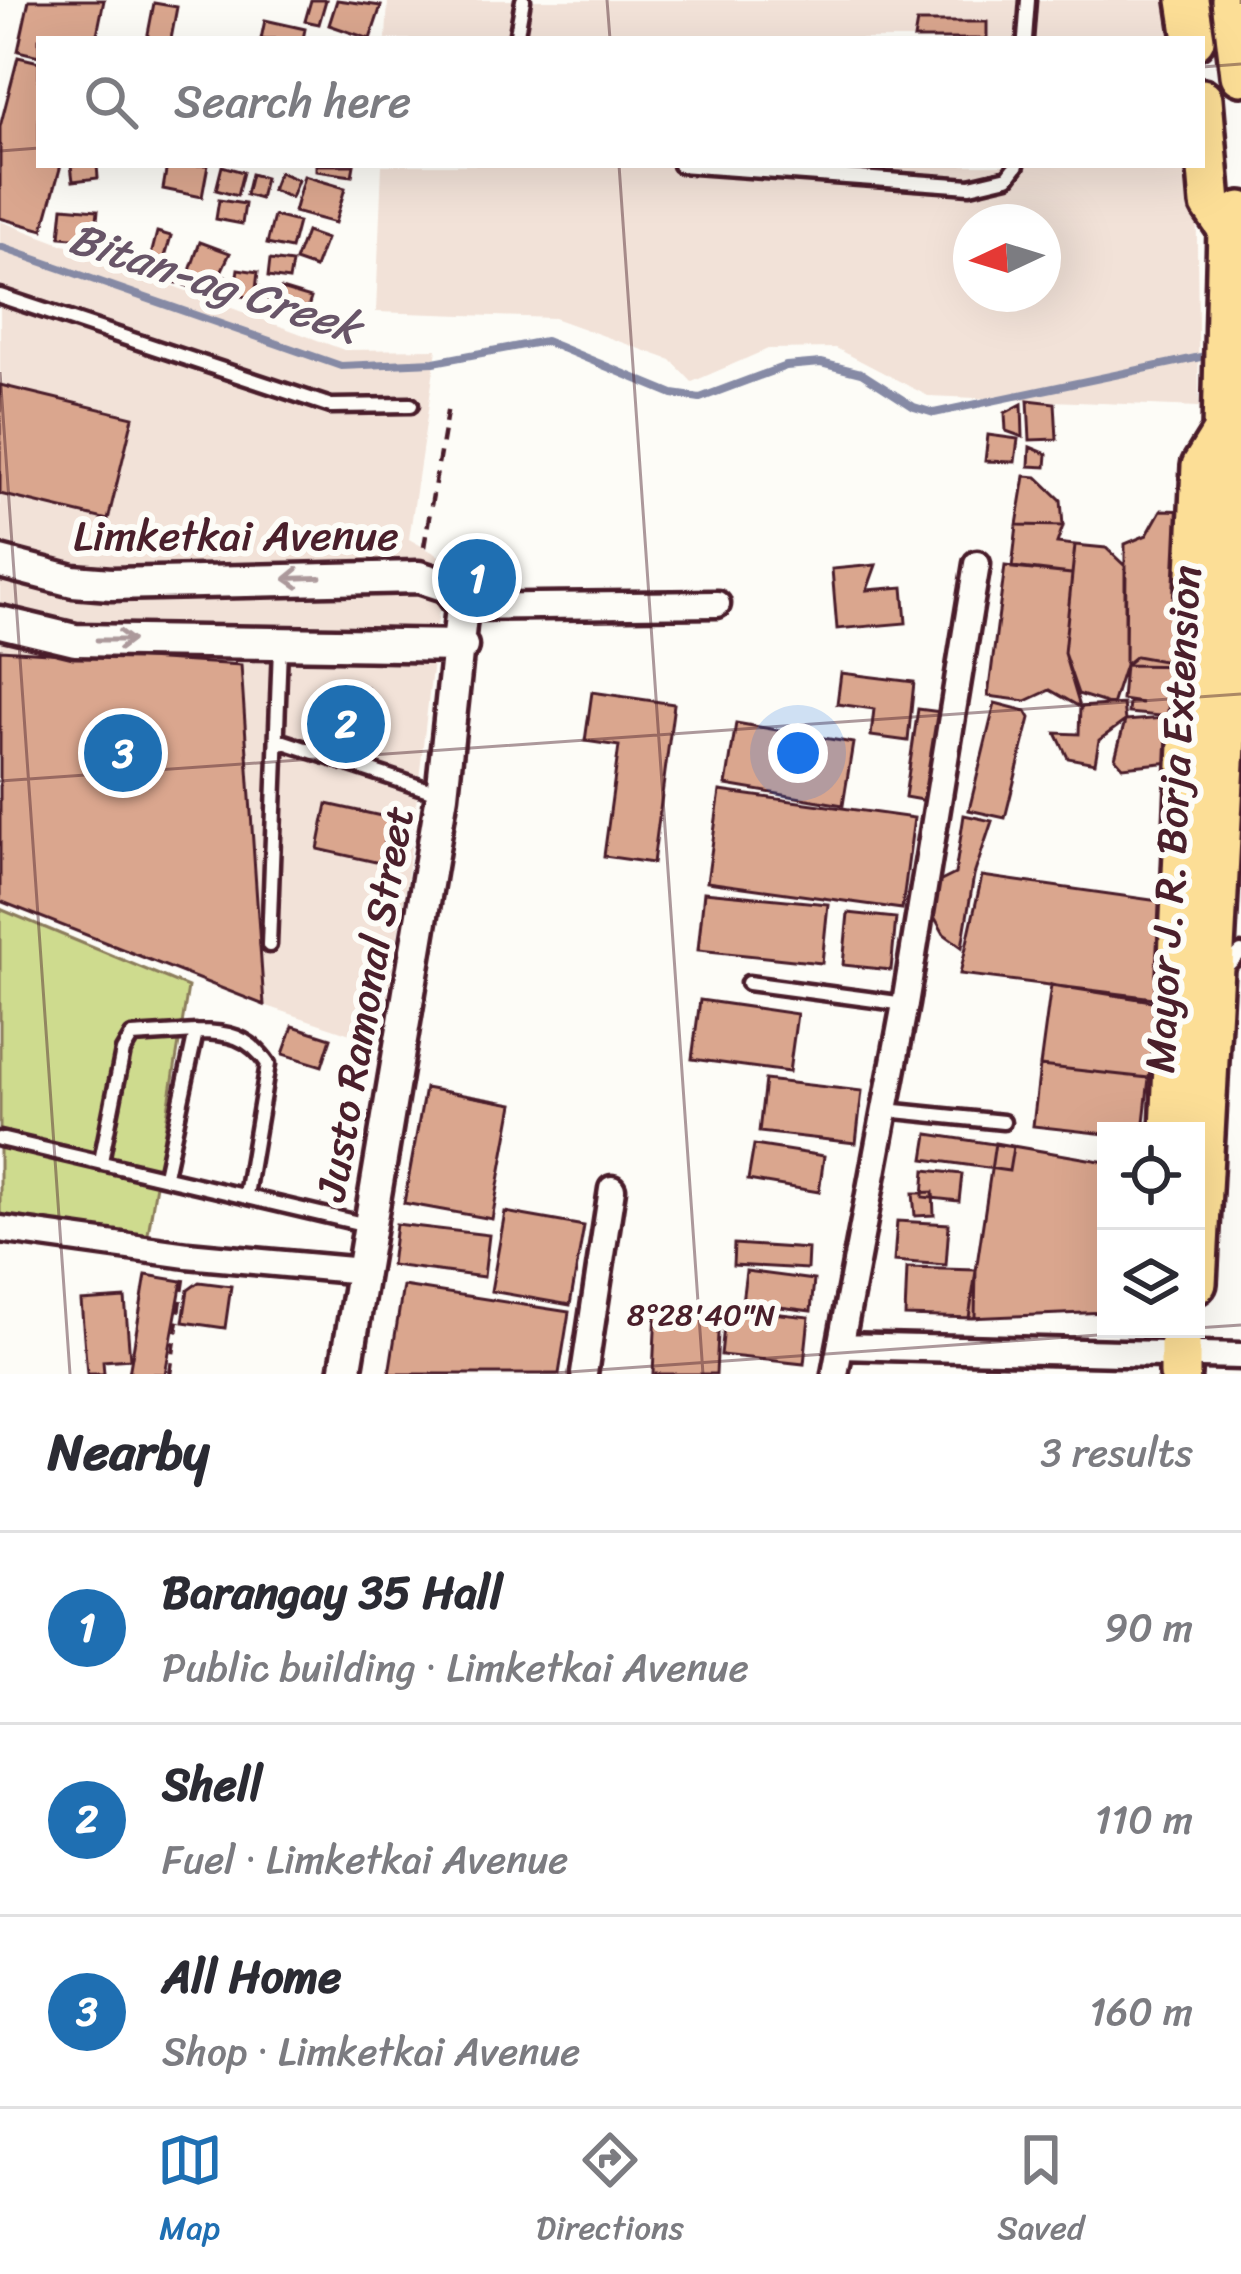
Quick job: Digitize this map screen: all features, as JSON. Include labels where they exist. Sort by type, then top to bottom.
[{"type":"main road","points":[[1188,0],[1194,36]]},
{"type":"main road","points":[[1232,0],[1241,75]]},
{"type":"main road","name":"Mayor J. R. Borja Extension","points":[[1205,134],[1211,204],[1234,231],[1223,432],[1234,469],[1236,652],[1209,744]]},
{"type":"main road","name":"Mayor J. R. Borja Extension","points":[[1199,1230],[1212,969],[1202,466],[1223,432]]},
{"type":"main road","name":"Mayor J. R. Borja Extension","points":[[1173,1122],[1212,969]]},
{"type":"street","name":"Limketkai Avenue","points":[[0,562],[73,581],[111,584],[419,577],[447,586],[462,607]]},
{"type":"street","points":[[835,1374],[904,1004],[977,564]]},
{"type":"street","points":[[0,622],[75,640],[462,646],[462,607],[717,604]]},
{"type":"street","name":"Justo Ramonal Street","points":[[345,1374],[442,795],[462,646]]},
{"type":"street","points":[[584,1374],[612,1189]]},
{"type":"street","points":[[0,1229],[188,1255],[362,1271]]},
{"type":"street","points":[[841,1346],[1241,1356]]},
{"type":"lane","points":[[517,36],[523,0]]},
{"type":"lane","points":[[1025,36],[1028,0]]},
{"type":"lane","points":[[721,168],[970,186],[1008,177],[1015,168]]},
{"type":"lane","points":[[0,296],[331,406],[411,404]]},
{"type":"lane","points":[[269,945],[280,741],[280,640]]},
{"type":"lane","points":[[280,741],[442,795]]},
{"type":"lane","points":[[748,983],[904,1004]]},
{"type":"lane","points":[[166,1175],[196,1032]]},
{"type":"lane","points":[[101,1161],[123,1051],[133,1036],[224,1032],[254,1043],[268,1064],[267,1093],[246,1195]]},
{"type":"lane","points":[[885,1110],[1003,1122]]},
{"type":"lane","points":[[0,1139],[368,1225]]},
{"type":"path","points":[[419,577],[448,406]]},
{"type":"path","points":[[170,1374],[188,1255]]},
{"type":"shaded area","points":[[388,0],[1171,0],[1177,36],[386,36]]},
{"type":"shaded area","points":[[382,168],[1196,168],[1199,407],[928,396],[836,348],[768,349],[692,382],[671,360],[554,318],[376,312]]},
{"type":"shaded area","points":[[0,221],[344,350],[437,349],[409,539],[445,559],[407,881],[380,1044],[264,1005],[0,901]]},
{"type":"green space","points":[[0,909],[188,987],[147,1240],[0,1219]]},
{"type":"building","points":[[29,0],[104,0],[97,36],[36,36],[36,55],[18,51]]},
{"type":"building","points":[[311,0],[326,0],[319,24],[305,21]]},
{"type":"building","points":[[337,0],[381,6],[371,36],[329,25]]},
{"type":"building","points":[[154,3],[177,7],[172,36],[148,36]]},
{"type":"building","points":[[265,20],[305,29],[304,36],[262,36]]},
{"type":"building","points":[[917,22],[987,22],[987,36],[915,36]]},
{"type":"building","points":[[18,57],[36,61],[36,168],[60,168],[43,230],[0,218],[0,127]]},
{"type":"building","points":[[71,168],[97,168],[98,178],[73,181]]},
{"type":"building","points":[[166,168],[207,168],[202,197],[163,189]]},
{"type":"building","points":[[222,168],[243,172],[237,196],[216,190]]},
{"type":"building","points":[[316,168],[353,168],[352,176]]},
{"type":"building","points":[[279,172],[298,180],[291,198],[272,190]]},
{"type":"building","points":[[251,174],[265,178],[260,199],[246,195]]},
{"type":"building","points":[[304,176],[345,188],[335,223],[294,212]]},
{"type":"building","points":[[219,200],[245,204],[242,224],[216,219]]},
{"type":"building","points":[[63,207],[98,210],[95,240],[60,237]]},
{"type":"building","points":[[274,216],[298,222],[291,249],[267,244]]},
{"type":"building","points":[[157,232],[171,236],[164,260],[182,264],[177,283],[146,275]]},
{"type":"building","points":[[306,232],[326,239],[315,268],[295,261]]},
{"type":"building","points":[[200,242],[230,253],[220,274],[230,278],[225,299],[185,285]]},
{"type":"building","points":[[270,260],[292,263],[289,280],[268,277]]},
{"type":"building","points":[[238,269],[258,272],[255,298],[234,295]]},
{"type":"building","points":[[261,287],[272,292],[262,313],[252,309]]},
{"type":"building","points":[[281,289],[311,298],[306,314],[276,305]]},
{"type":"building","points":[[0,385],[133,417],[108,520],[0,494]]},
{"type":"building","points":[[1028,400],[1055,403],[1057,439],[1030,440]]},
{"type":"building","points":[[1022,404],[1023,437],[1006,431],[1005,413]]},
{"type":"building","points":[[988,435],[1018,439],[1015,462],[985,461]]},
{"type":"building","points":[[1030,447],[1047,454],[1046,467],[1029,466]]},
{"type":"building","points":[[1025,476],[1037,477],[1061,500],[1063,526],[1017,525]]},
{"type":"building","points":[[1161,510],[1192,511],[1191,666],[1125,665],[1125,544],[1147,535]]},
{"type":"building","points":[[1017,525],[1063,526],[1057,543],[1075,545],[1072,574],[1012,568]]},
{"type":"building","points":[[1075,545],[1106,548],[1126,567],[1125,665],[1112,705],[1078,694],[1064,653]]},
{"type":"building","points":[[876,565],[867,590],[903,587],[906,623],[837,629],[832,569]]},
{"type":"building","points":[[470,566],[486,567],[484,591],[468,589]]},
{"type":"building","points":[[1005,566],[1072,574],[1064,653],[1080,707],[1050,690],[1026,701],[988,696]]},
{"type":"building","points":[[0,650],[241,665],[264,1005],[0,901]]},
{"type":"building","points":[[1136,656],[1191,666],[1192,719],[1128,713],[1129,702],[1142,703],[1122,700],[1125,665]]},
{"type":"building","points":[[841,673],[914,682],[908,741],[871,736],[874,709],[837,704]]},
{"type":"building","points":[[334,683],[367,687],[358,765],[324,761]]},
{"type":"building","points":[[592,692],[674,704],[653,863],[604,856],[619,746],[585,741]]},
{"type":"building","points":[[995,703],[1026,711],[1030,718],[1005,818],[969,810]]},
{"type":"building","points":[[1123,704],[1125,721],[1099,740],[1095,763],[1068,758],[1056,733],[1079,734],[1080,707]]},
{"type":"building","points":[[918,709],[941,712],[927,801],[905,797]]},
{"type":"building","points":[[1165,718],[1184,723],[1171,762],[1123,767],[1115,758],[1125,721]]},
{"type":"building","points":[[736,723],[853,743],[843,805],[726,785]]},
{"type":"building","points":[[720,791],[914,818],[902,909],[707,882]]},
{"type":"building","points":[[327,804],[390,818],[380,863],[318,849]]},
{"type":"building","points":[[964,815],[992,821],[974,875],[962,947],[944,934],[931,911],[937,883],[955,874]]},
{"type":"building","points":[[982,876],[1173,903],[1162,999],[960,974]]},
{"type":"building","points":[[704,892],[828,904],[822,963],[698,950]]},
{"type":"building","points":[[848,913],[896,918],[891,970],[843,965]]},
{"type":"building","points":[[1051,985],[1158,1002],[1149,1078],[1040,1066]]},
{"type":"building","points":[[700,1000],[797,1014],[789,1072],[692,1059]]},
{"type":"building","points":[[293,1026],[331,1038],[322,1066],[283,1054]]},
{"type":"building","points":[[1040,1066],[1149,1078],[1144,1122],[1097,1122],[1097,1133],[1033,1126]]},
{"type":"building","points":[[765,1080],[862,1091],[856,1143],[759,1132]]},
{"type":"building","points":[[425,1088],[513,1104],[492,1219],[404,1203]]},
{"type":"building","points":[[928,1134],[1013,1147],[1009,1171],[924,1159]]},
{"type":"building","points":[[995,1143],[1097,1160],[1097,1312],[969,1318]]},
{"type":"building","points":[[754,1145],[824,1156],[819,1192],[748,1180]]},
{"type":"building","points":[[925,1170],[962,1174],[959,1201],[923,1197]]},
{"type":"building","points":[[933,1192],[934,1215],[915,1216],[913,1193]]},
{"type":"building","points":[[505,1212],[584,1226],[570,1305],[491,1291]]},
{"type":"building","points":[[897,1221],[949,1224],[946,1265],[894,1261]]},
{"type":"building","points":[[396,1224],[489,1235],[484,1277],[391,1265]]},
{"type":"building","points":[[734,1244],[808,1249],[807,1269],[733,1265]]},
{"type":"building","points":[[907,1268],[976,1270],[975,1318],[905,1316]]},
{"type":"building","points":[[746,1271],[814,1280],[811,1311],[742,1302]]},
{"type":"building","points":[[146,1275],[182,1281],[165,1374],[129,1374]]},
{"type":"building","points":[[199,1282],[231,1286],[225,1328],[183,1322],[188,1290]]},
{"type":"building","points":[[403,1286],[569,1312],[559,1374],[389,1374]]},
{"type":"building","points":[[125,1298],[130,1359],[103,1361],[104,1374],[87,1374],[81,1301]]},
{"type":"building","points":[[726,1308],[809,1317],[804,1364],[721,1355]]},
{"type":"building","points":[[656,1310],[719,1313],[716,1374],[653,1374]]},
{"type":"waterway","name":"Bitan-ag Creek","points":[[0,247],[341,366],[434,362],[545,341],[673,394],[700,398],[786,366],[821,363],[861,373],[914,407],[934,413],[1210,355]]},
{"type":"place","name":"Barangay 35 Hall","points":[[477,578]]},
{"type":"place","name":"Shell","points":[[346,724]]},
{"type":"place","name":"All Home","points":[[123,753]]}]
